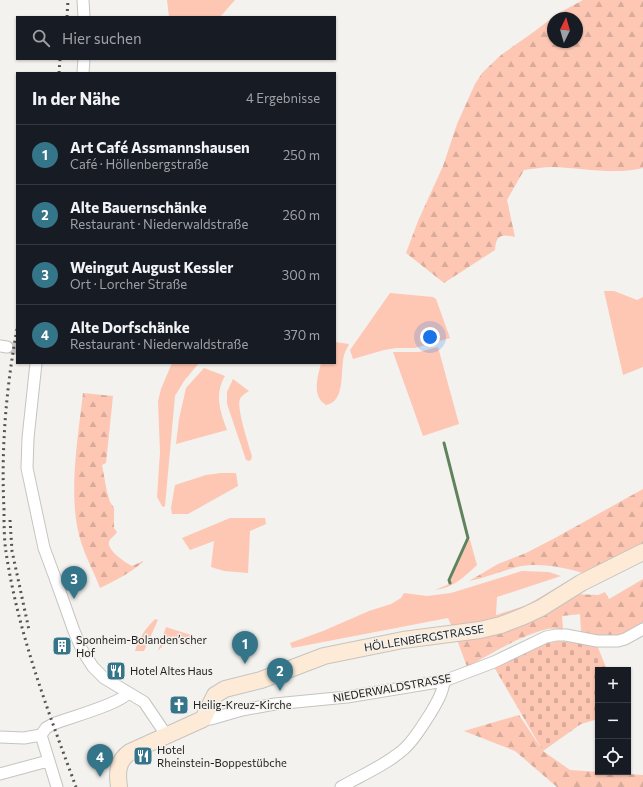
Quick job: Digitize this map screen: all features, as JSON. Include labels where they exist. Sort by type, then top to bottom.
[{"type":"main road","name":"HÖLLENBERGSTRASSE","points":[[203,719],[215,695],[225,688],[261,680],[324,656],[403,640],[480,630],[501,625],[541,608],[581,583],[643,552]]},
{"type":"main road","points":[[119,787],[117,771],[123,757],[130,752],[203,719]]},
{"type":"street","points":[[83,0],[84,16]]},
{"type":"street","points":[[83,72],[84,60]]},
{"type":"street","points":[[36,364],[28,438],[27,468],[44,548],[74,631],[82,650],[93,667],[104,678],[147,704],[167,736]]},
{"type":"street","name":"NIEDERWALDSTRASSE","points":[[203,719],[211,719],[242,710],[274,704],[347,697],[444,681],[494,662],[546,637],[566,635],[597,641],[612,642],[625,639],[643,629]]},
{"type":"street","points":[[341,787],[390,760],[404,749],[414,738],[435,706],[442,692],[444,681]]},
{"type":"street","points":[[0,737],[18,738],[41,734],[46,728],[53,724],[122,698],[128,693]]},
{"type":"street","points":[[41,734],[57,787]]},
{"type":"street","points":[[0,774],[48,761]]},
{"type":"green space","points":[[167,0],[235,0],[221,16],[169,16]]},
{"type":"green space","points":[[583,0],[643,0],[643,168],[620,171],[552,167],[524,170],[507,200],[515,237],[500,236],[498,238],[495,250],[444,283],[406,253],[418,221],[443,166],[457,124],[475,84],[482,73],[501,55],[547,22],[547,48],[583,48],[583,12],[561,12]]},
{"type":"green space","points":[[604,291],[614,291],[637,300],[643,297],[643,367],[623,375]]},
{"type":"green space","points":[[390,293],[433,297],[436,299],[450,338],[415,348],[396,348],[384,350],[353,359],[350,350]]},
{"type":"green space","points":[[336,342],[349,344],[344,355],[339,392],[337,398],[332,403],[326,405],[321,401],[317,391],[317,380],[321,364],[336,364]]},
{"type":"green space","points":[[438,347],[459,424],[423,436],[393,352],[419,352]]},
{"type":"green space","points":[[172,364],[198,364],[184,381],[175,396],[165,506],[163,507],[157,497],[160,452],[158,401],[161,389]]},
{"type":"green space","points":[[204,368],[225,376],[220,389],[219,403],[227,430],[176,444],[179,419],[186,388]]},
{"type":"green space","points":[[233,379],[249,391],[241,397],[239,403],[243,427],[252,456],[251,460],[249,461],[246,460],[227,404],[227,392]]},
{"type":"green space","points":[[83,393],[113,396],[106,463],[102,465],[107,492],[110,502],[114,508],[114,528],[117,532],[109,542],[109,545],[114,553],[132,566],[143,561],[117,580],[100,588],[81,542],[75,506],[74,487],[76,448]]},
{"type":"green space","points":[[236,473],[238,486],[188,514],[172,514],[171,508],[175,485],[206,475]]},
{"type":"green space","points":[[643,489],[643,545],[586,574],[560,567],[534,565],[517,567],[469,581],[498,564],[526,553],[555,538]]},
{"type":"green space","points":[[230,518],[265,518],[266,524],[250,531],[248,573],[224,571],[211,567],[214,541],[190,550],[182,538]]},
{"type":"green space","points":[[468,539],[470,540],[477,565],[463,578],[453,584],[435,590],[447,585],[450,582]]},
{"type":"green space","points":[[522,571],[549,572],[561,576],[497,597],[496,615],[527,605],[566,582],[569,584],[529,609],[483,624],[453,629],[448,618],[292,648],[290,643],[323,631],[369,611],[391,604],[401,598],[404,593],[427,596],[451,593]]},
{"type":"green space","points":[[643,579],[643,622],[620,635],[607,637],[581,632],[580,614],[562,616],[563,629],[547,629],[537,632],[506,645],[467,667],[456,637],[576,594],[598,595],[605,592],[609,599]]},
{"type":"green space","points":[[155,619],[158,620],[144,651],[135,651],[138,642],[148,626]]},
{"type":"green space","points":[[166,627],[194,636],[192,646],[167,641],[158,651]]},
{"type":"green space","points":[[558,641],[597,645],[606,667],[595,667],[595,720],[581,724],[543,751],[494,667],[544,644]]},
{"type":"green space","points":[[519,715],[543,751],[570,770],[595,772],[595,775],[643,775],[643,787],[557,787],[515,751],[464,731]]},
{"type":"waterway","points":[[444,443],[468,538],[449,580],[450,583]]},
{"type":"tunnel","points":[[7,347],[16,349]]},
{"type":"railway","points":[[67,16],[68,0]]},
{"type":"railway","points":[[59,72],[60,60]]},
{"type":"railway","points":[[16,335],[5,419],[3,464],[5,547],[11,582],[26,642],[45,701],[76,787]]},
{"type":"railway","points":[[10,520],[12,551],[29,630]]},
{"type":"place","name":"Weingut August Kessler","points":[[74,599]]},
{"type":"place","name":"Sponheim-Bolanden’scher Hof","points":[[62,646]]},
{"type":"place","name":"Art Café Assmannshausen","points":[[245,664]]},
{"type":"place","name":"Hotel Altes Haus","points":[[116,671]]},
{"type":"place","name":"Alte Bauernschänke","points":[[280,691]]},
{"type":"place","name":"Heilig-Kreuz-Kirche","points":[[179,705]]},
{"type":"place","name":"Hotel Rheinstein-Boppestübche","points":[[143,756]]},
{"type":"place","name":"Alte Dorfschänke","points":[[100,777]]}]
